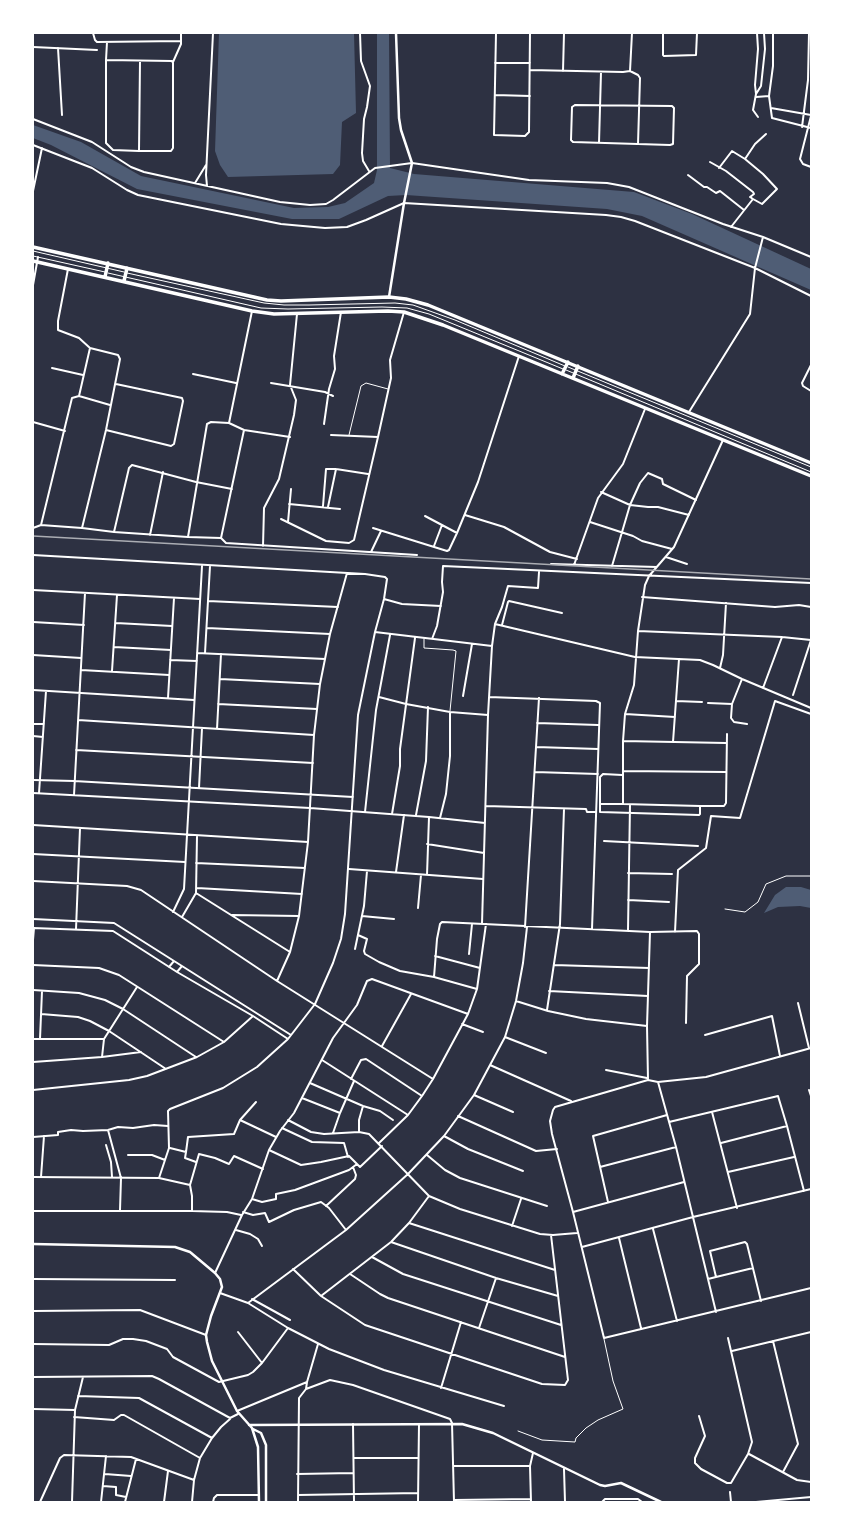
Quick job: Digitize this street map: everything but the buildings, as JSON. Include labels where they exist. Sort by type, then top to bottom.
[{"type":"highway","points":[[33,246],[260,298],[281,301],[389,297],[406,299],[428,305],[565,368],[574,374],[645,408],[811,476]]},
{"type":"highway","points":[[36,260],[68,269],[106,273],[124,281],[252,311],[274,314],[404,312],[443,325],[519,356],[565,368],[578,366],[811,463]]},
{"type":"highway","points":[[106,273],[108,263]]},
{"type":"highway","points":[[124,281],[127,268]]},
{"type":"highway","points":[[574,374],[578,366]]},
{"type":"street","points":[[93,33],[97,42],[181,41]]},
{"type":"street","points":[[107,42],[106,143],[113,150],[168,152],[172,148],[173,62],[181,41],[181,33]]},
{"type":"street","points":[[207,186],[213,33]]},
{"type":"street","points":[[360,33],[361,61],[370,86],[364,119],[362,153],[363,161],[369,171]]},
{"type":"street","points":[[389,297],[404,203],[412,168],[412,163],[401,130],[396,33]]},
{"type":"street","points":[[496,33],[494,135],[504,136],[525,136],[528,134],[530,96],[530,33]]},
{"type":"street","points":[[563,71],[564,33]]},
{"type":"street","points":[[630,71],[632,33]]},
{"type":"street","points":[[663,33],[664,56],[696,55],[697,33]]},
{"type":"street","points":[[756,33],[758,49],[755,82],[756,95]]},
{"type":"street","points":[[758,116],[752,110],[761,83],[765,49],[764,33]]},
{"type":"street","points":[[773,33],[773,66],[769,96],[772,118],[808,128]]},
{"type":"street","points":[[802,127],[808,80],[809,33]]},
{"type":"street","points":[[33,47],[97,50]]},
{"type":"street","points":[[58,48],[62,115]]},
{"type":"street","points":[[106,60],[173,62]]},
{"type":"street","points":[[139,152],[140,61]]},
{"type":"street","points":[[495,63],[530,63]]},
{"type":"street","points":[[530,70],[601,72],[630,71],[639,76],[638,144]]},
{"type":"street","points":[[599,143],[601,72]]},
{"type":"street","points":[[755,82],[761,83]]},
{"type":"street","points":[[495,95],[530,96]]},
{"type":"street","points":[[756,95],[769,96]]},
{"type":"street","points":[[575,105],[639,106],[671,106],[674,108],[672,145],[572,142],[572,108],[575,105]]},
{"type":"street","points":[[771,108],[811,116],[800,159],[803,164],[811,166]]},
{"type":"street","points":[[33,119],[92,142],[137,170],[153,175],[280,202],[318,205],[326,204],[374,168],[412,163],[529,180],[620,185],[643,192],[731,227],[763,237],[811,257]]},
{"type":"street","points":[[745,159],[755,144],[766,134]]},
{"type":"street","points":[[33,145],[92,168],[127,190],[138,195],[281,224],[325,228],[347,227],[404,203],[598,214],[621,217],[755,267],[811,296]]},
{"type":"street","points":[[33,191],[42,148]]},
{"type":"street","points":[[710,162],[719,168],[726,171],[753,192],[754,194],[750,197],[762,204],[777,189],[763,174],[745,159],[732,151],[719,168]]},
{"type":"street","points":[[195,183],[207,164]]},
{"type":"street","points":[[688,175],[704,187],[707,186],[716,193],[720,191],[744,210]]},
{"type":"street","points":[[731,227],[753,199]]},
{"type":"street","points":[[689,412],[750,314],[755,267],[763,237]]},
{"type":"street","points":[[33,285],[36,260]]},
{"type":"street","points":[[68,269],[57,328],[59,331],[79,338],[90,348],[118,355],[120,359],[106,430],[82,528]]},
{"type":"street","points":[[229,423],[252,311]]},
{"type":"street","points":[[324,424],[329,399],[328,394],[335,369],[334,356],[341,312]]},
{"type":"street","points":[[281,519],[326,542],[352,542],[354,539],[389,389],[391,378],[390,360],[404,312]]},
{"type":"street","points":[[263,546],[264,508],[279,479],[290,437],[296,400],[290,385],[297,313]]},
{"type":"street","points":[[79,396],[90,348]]},
{"type":"street","points":[[373,528],[449,551],[478,482],[519,356]]},
{"type":"street","points":[[811,365],[802,383],[803,386],[811,391]]},
{"type":"street","points":[[52,368],[83,375]]},
{"type":"street","points":[[193,374],[236,383]]},
{"type":"street","points":[[271,383],[290,385],[333,396]]},
{"type":"street","points":[[106,430],[171,446],[174,444],[183,401],[182,398],[116,384]]},
{"type":"street","points":[[41,525],[72,398],[79,396],[110,405]]},
{"type":"street","points":[[574,565],[598,498],[623,464],[630,450],[645,408]]},
{"type":"street","points":[[33,422],[65,431]]},
{"type":"street","points":[[188,537],[196,482],[207,424],[211,422],[229,423],[244,430],[290,437]]},
{"type":"street","points":[[222,538],[244,430]]},
{"type":"street","points":[[331,435],[378,437]]},
{"type":"street","points":[[623,804],[622,771],[625,714],[634,686],[642,597],[649,576],[672,549],[723,440]]},
{"type":"street","points":[[114,532],[132,465],[196,482],[232,489]]},
{"type":"street","points":[[322,506],[327,469],[368,474]]},
{"type":"street","points":[[328,507],[336,469]]},
{"type":"street","points":[[150,535],[163,472]]},
{"type":"street","points":[[612,566],[630,505],[640,483],[648,474],[662,480],[663,484],[696,500]]},
{"type":"street","points":[[288,522],[290,489]]},
{"type":"street","points":[[601,492],[630,505],[648,508],[658,507],[689,515]]},
{"type":"street","points":[[289,504],[322,506],[340,509]]},
{"type":"street","points":[[465,515],[504,527],[550,552],[577,559]]},
{"type":"street","points":[[425,516],[457,532]]},
{"type":"street","points":[[590,522],[672,549]]},
{"type":"street","points":[[33,528],[41,525],[150,535],[222,538],[225,542],[263,546],[417,555]]},
{"type":"street","points":[[434,546],[442,525]]},
{"type":"street","points":[[371,552],[381,531]]},
{"type":"street","points":[[33,555],[202,566],[347,573],[386,577],[387,580],[358,715],[345,914],[340,939],[331,969],[315,1004],[288,1039],[257,1066],[224,1088],[168,1111],[169,1148],[159,1178]]},
{"type":"street","points":[[666,556],[687,564]]},
{"type":"street","points":[[551,564],[657,567]]},
{"type":"street","points":[[173,912],[184,889],[202,566]]},
{"type":"street","points":[[205,653],[210,566]]},
{"type":"street","points":[[432,639],[437,626],[441,606],[443,592],[443,566],[539,572],[811,583]]},
{"type":"street","points":[[482,924],[488,715],[492,646],[495,624],[502,608],[508,586],[538,588],[539,572]]},
{"type":"street","points":[[277,981],[290,952],[299,916],[308,842],[314,735],[320,684],[330,634],[347,573]]},
{"type":"street","points":[[33,590],[200,599]]},
{"type":"street","points":[[74,795],[85,593]]},
{"type":"street","points":[[112,671],[117,595]]},
{"type":"street","points":[[642,597],[775,607],[804,605],[811,607]]},
{"type":"street","points":[[168,698],[174,598]]},
{"type":"street","points":[[384,599],[402,604],[441,606]]},
{"type":"street","points":[[208,601],[338,607]]},
{"type":"street","points":[[502,625],[509,601],[562,612]]},
{"type":"street","points":[[720,668],[723,655],[726,603]]},
{"type":"street","points":[[33,622],[84,625]]},
{"type":"street","points":[[116,623],[172,626]]},
{"type":"street","points":[[495,624],[636,657],[700,660],[811,708]]},
{"type":"street","points":[[207,628],[330,634]]},
{"type":"street","points":[[638,631],[782,637],[811,640],[793,695]]},
{"type":"street","points":[[375,632],[415,638],[492,646]]},
{"type":"street","points":[[365,812],[376,710],[390,635]]},
{"type":"street","points":[[763,688],[782,637]]},
{"type":"street","points":[[392,814],[399,773],[400,749],[415,638]]},
{"type":"street","points":[[463,696],[472,644]]},
{"type":"street","points":[[114,647],[171,650]]},
{"type":"street","points":[[197,652],[325,659]]},
{"type":"street","points":[[217,729],[221,654]]},
{"type":"street","points":[[33,656],[82,658]]},
{"type":"street","points":[[673,742],[679,659]]},
{"type":"street","points":[[170,660],[196,661]]},
{"type":"street","points":[[81,670],[169,675]]},
{"type":"street","points":[[220,679],[320,684]]},
{"type":"street","points":[[742,679],[732,704],[731,718],[734,722],[747,724]]},
{"type":"street","points":[[33,690],[194,700]]},
{"type":"street","points":[[38,793],[46,691]]},
{"type":"street","points":[[675,932],[678,870],[706,848],[711,816],[741,817],[777,694]]},
{"type":"street","points":[[379,697],[406,704],[450,712],[488,715]]},
{"type":"street","points":[[489,697],[599,701],[598,774],[592,929]]},
{"type":"street","points":[[248,1303],[346,1230],[427,1155],[444,1136],[474,1095],[505,1037],[516,1000],[523,963],[539,698]]},
{"type":"street","points":[[676,701],[702,702]]},
{"type":"street","points":[[775,701],[811,714]]},
{"type":"street","points":[[708,702],[732,704]]},
{"type":"street","points":[[218,704],[317,709]]},
{"type":"street","points":[[416,816],[426,761],[428,707]]},
{"type":"street","points":[[440,818],[446,794],[450,756],[450,712]]},
{"type":"street","points":[[625,714],[675,717]]},
{"type":"street","points":[[78,720],[193,726],[202,728],[314,735]]},
{"type":"street","points":[[537,723],[598,725]]},
{"type":"street","points":[[33,724],[44,724]]},
{"type":"street","points":[[199,788],[202,728]]},
{"type":"street","points":[[600,804],[724,806],[726,804],[727,734]]},
{"type":"street","points":[[33,736],[43,737]]},
{"type":"street","points":[[623,741],[726,743]]},
{"type":"street","points":[[536,747],[598,749]]},
{"type":"street","points":[[76,750],[313,763]]},
{"type":"street","points":[[622,771],[726,772]]},
{"type":"street","points":[[535,772],[598,774]]},
{"type":"street","points":[[622,775],[604,774],[600,776],[600,812],[699,815],[700,806]]},
{"type":"street","points":[[33,780],[189,787],[353,797]]},
{"type":"street","points":[[33,793],[310,808],[485,823]]},
{"type":"street","points":[[628,930],[630,805]]},
{"type":"street","points":[[486,806],[564,810],[586,809],[587,812],[596,812]]},
{"type":"street","points":[[547,1010],[559,928],[564,810]]},
{"type":"street","points":[[396,872],[404,815]]},
{"type":"street","points":[[427,875],[429,817]]},
{"type":"street","points":[[33,825],[308,842]]},
{"type":"street","points":[[76,929],[80,828]]},
{"type":"street","points":[[181,918],[196,893],[197,836]]},
{"type":"street","points":[[604,841],[698,846]]},
{"type":"street","points":[[427,844],[484,853]]},
{"type":"street","points":[[33,854],[185,862]]},
{"type":"street","points":[[196,863],[305,868]]},
{"type":"street","points":[[349,869],[483,879]]},
{"type":"street","points":[[355,949],[362,916],[367,871]]},
{"type":"street","points":[[628,873],[672,874]]},
{"type":"street","points":[[418,908],[421,875]]},
{"type":"street","points":[[33,881],[127,886],[145,892],[181,918],[277,981],[418,1068],[433,1079]]},
{"type":"street","points":[[196,888],[302,894]]},
{"type":"street","points":[[196,893],[230,916],[290,952]]},
{"type":"street","points":[[628,900],[669,902]]},
{"type":"street","points":[[230,916],[299,916]]},
{"type":"street","points":[[362,916],[394,919]]},
{"type":"street","points":[[33,919],[114,923],[291,1035]]},
{"type":"street","points":[[434,977],[439,927],[442,922],[650,932],[694,931],[699,932],[699,964],[687,976],[686,1023]]},
{"type":"street","points":[[469,954],[472,924]]},
{"type":"street","points":[[379,1143],[408,1115],[422,1096],[433,1079],[468,1014],[477,989],[486,924]]},
{"type":"street","points":[[33,940],[33,928],[113,931],[177,972],[253,1016],[288,1039]]},
{"type":"street","points":[[647,1079],[650,932]]},
{"type":"street","points":[[358,935],[367,939],[364,952],[367,957],[400,971],[434,977],[477,989]]},
{"type":"street","points":[[435,956],[480,968]]},
{"type":"street","points":[[169,967],[174,961]]},
{"type":"street","points":[[33,965],[99,968],[119,975],[224,1042]]},
{"type":"street","points":[[554,965],[649,968]]},
{"type":"street","points":[[177,972],[182,966]]},
{"type":"street","points":[[216,1273],[243,1214],[252,1199],[269,1150],[276,1136],[302,1098],[333,1038],[357,1005],[367,981],[372,979],[468,1014]]},
{"type":"street","points":[[102,1057],[104,1039],[137,987]]},
{"type":"street","points":[[33,990],[88,994],[105,1000],[123,1009],[197,1057]]},
{"type":"street","points":[[40,1039],[42,991]]},
{"type":"street","points":[[549,991],[648,996]]},
{"type":"street","points":[[382,1046],[411,994]]},
{"type":"street","points":[[516,1000],[547,1010],[586,1019],[647,1026]]},
{"type":"street","points":[[606,1070],[658,1082],[706,1077],[810,1048],[798,1003]]},
{"type":"street","points":[[41,1014],[81,1018],[109,1031],[166,1069]]},
{"type":"street","points":[[33,1090],[129,1080],[147,1076],[197,1057],[224,1042],[253,1016]]},
{"type":"street","points":[[705,1035],[770,1016],[773,1017],[780,1056]]},
{"type":"street","points":[[462,1024],[483,1032]]},
{"type":"street","points":[[505,1037],[546,1053]]},
{"type":"street","points":[[33,1039],[104,1039]]},
{"type":"street","points":[[33,1062],[102,1057],[141,1052]]},
{"type":"street","points":[[350,1078],[361,1060],[366,1059],[422,1096]]},
{"type":"street","points":[[322,1060],[408,1115]]},
{"type":"street","points":[[490,1064],[572,1101]]},
{"type":"street","points":[[647,1079],[555,1107],[550,1117],[550,1125],[604,1338],[811,1288]]},
{"type":"street","points":[[333,1133],[354,1081]]},
{"type":"street","points":[[658,1082],[676,1147],[716,1312]]},
{"type":"street","points":[[310,1083],[363,1106],[381,1112],[393,1120]]},
{"type":"street","points":[[809,1090],[811,1096]]},
{"type":"street","points":[[474,1095],[513,1112]]},
{"type":"street","points":[[669,1122],[775,1096],[779,1097],[804,1191]]},
{"type":"street","points":[[302,1098],[340,1113]]},
{"type":"street","points":[[196,1162],[185,1158],[188,1137],[233,1134],[240,1120],[256,1102]]},
{"type":"street","points":[[359,1132],[359,1120],[363,1106]]},
{"type":"street","points":[[712,1112],[737,1208]]},
{"type":"street","points":[[458,1116],[536,1150],[557,1149]]},
{"type":"street","points":[[608,1202],[593,1136],[667,1116]]},
{"type":"street","points":[[240,1120],[276,1136]]},
{"type":"street","points":[[288,1120],[311,1132],[324,1134],[359,1132],[369,1134],[429,1196],[460,1209],[540,1234],[551,1235],[577,1233]]},
{"type":"street","points":[[33,1137],[58,1135],[59,1132],[108,1130],[118,1127],[133,1128],[168,1126]]},
{"type":"street","points":[[720,1143],[787,1126]]},
{"type":"street","points":[[282,1128],[312,1142],[345,1143],[348,1157]]},
{"type":"street","points":[[108,1130],[122,1178],[120,1211]]},
{"type":"street","points":[[41,1178],[44,1136]]},
{"type":"street","points":[[444,1136],[468,1149],[523,1171]]},
{"type":"street","points":[[106,1145],[111,1162],[112,1178]]},
{"type":"street","points":[[269,1150],[302,1165],[350,1156],[360,1167],[382,1146]]},
{"type":"street","points":[[600,1167],[676,1147]]},
{"type":"street","points":[[169,1148],[186,1152]]},
{"type":"street","points":[[192,1211],[190,1185],[199,1154],[215,1158],[229,1164],[233,1156],[263,1169]]},
{"type":"street","points":[[128,1155],[152,1155],[165,1160]]},
{"type":"street","points":[[427,1155],[451,1174],[522,1199],[547,1206]]},
{"type":"street","points":[[728,1172],[794,1157]]},
{"type":"street","points":[[252,1199],[262,1202],[276,1198],[276,1194],[295,1190],[349,1170],[357,1164]]},
{"type":"street","points":[[326,1206],[355,1179],[356,1176],[353,1167]]},
{"type":"street","points":[[33,1177],[159,1178],[190,1185]]},
{"type":"street","points":[[573,1212],[684,1182]]},
{"type":"street","points":[[582,1247],[811,1189]]},
{"type":"street","points":[[321,1296],[391,1242],[409,1223],[429,1196]]},
{"type":"street","points":[[512,1226],[522,1199]]},
{"type":"street","points":[[33,1210],[192,1211],[227,1212],[251,1215],[265,1213],[269,1222],[294,1210],[323,1203],[346,1230]]},
{"type":"street","points":[[409,1223],[555,1270]]},
{"type":"street","points":[[653,1229],[677,1321]]},
{"type":"street","points":[[236,1230],[250,1234],[258,1239],[262,1246]]},
{"type":"street","points":[[293,1269],[321,1296],[365,1325],[546,1385],[565,1385],[567,1383],[565,1357],[551,1235]]},
{"type":"street","points":[[619,1238],[641,1328]]},
{"type":"street","points":[[391,1242],[496,1278],[558,1296]]},
{"type":"street","points":[[716,1277],[709,1252],[711,1250],[745,1242],[747,1244],[761,1301]]},
{"type":"street","points":[[33,1244],[175,1247],[190,1252],[216,1273],[222,1284],[220,1293],[210,1316],[206,1336],[210,1357],[238,1413],[252,1428],[261,1433],[266,1445],[266,1502]]},
{"type":"street","points":[[372,1257],[403,1274],[561,1325]]},
{"type":"street","points":[[708,1279],[753,1268]]},
{"type":"street","points":[[350,1274],[384,1296],[565,1357]]},
{"type":"street","points":[[479,1328],[496,1278]]},
{"type":"street","points":[[33,1279],[175,1280]]},
{"type":"street","points":[[220,1293],[248,1303],[288,1328],[318,1344],[384,1370],[504,1406]]},
{"type":"street","points":[[252,1299],[290,1320]]},
{"type":"street","points":[[33,1311],[140,1310],[206,1336]]},
{"type":"street","points":[[441,1388],[461,1322]]},
{"type":"street","points":[[33,1344],[109,1345],[122,1339],[146,1340],[167,1349],[173,1357],[216,1382],[222,1382],[251,1374],[262,1363],[288,1328]]},
{"type":"street","points":[[238,1332],[262,1363]]},
{"type":"street","points":[[732,1351],[810,1332],[811,1337]]},
{"type":"street","points":[[699,1416],[705,1433],[696,1458],[696,1463],[701,1469],[727,1483],[730,1483],[748,1454],[752,1445],[752,1436],[728,1338]]},
{"type":"street","points":[[773,1341],[798,1444],[783,1472]]},
{"type":"street","points":[[306,1389],[306,1382],[318,1344]]},
{"type":"street","points":[[33,1377],[156,1377],[230,1418]]},
{"type":"street","points":[[72,1502],[74,1417],[83,1377]]},
{"type":"street","points":[[298,1502],[297,1474],[299,1398],[306,1389],[326,1381],[353,1385],[448,1417],[452,1423],[454,1501],[531,1501],[530,1466],[533,1453]]},
{"type":"street","points":[[192,1502],[194,1480],[200,1458],[212,1438],[221,1427],[230,1418],[238,1413],[306,1382]]},
{"type":"street","points":[[78,1396],[139,1398],[212,1438]]},
{"type":"street","points":[[33,1408],[75,1410]]},
{"type":"street","points":[[74,1417],[112,1420],[124,1415],[200,1458]]},
{"type":"street","points":[[353,1424],[354,1502]]},
{"type":"street","points":[[418,1502],[419,1424]]},
{"type":"street","points":[[249,1425],[462,1424],[493,1433],[564,1469],[602,1486],[621,1483],[661,1502]]},
{"type":"street","points":[[252,1428],[258,1446],[259,1502]]},
{"type":"street","points":[[748,1454],[797,1480],[811,1482]]},
{"type":"street","points":[[40,1502],[60,1458],[64,1455],[125,1457],[136,1459],[194,1480]]},
{"type":"street","points":[[101,1502],[106,1456]]},
{"type":"street","points":[[353,1458],[418,1458]]},
{"type":"street","points":[[125,1502],[136,1459]]},
{"type":"street","points":[[453,1466],[530,1466]]},
{"type":"street","points":[[564,1469],[565,1502]]},
{"type":"street","points":[[164,1502],[168,1471]]},
{"type":"street","points":[[297,1474],[353,1473]]},
{"type":"street","points":[[105,1474],[131,1476]]},
{"type":"street","points":[[103,1486],[116,1487],[116,1495],[126,1497]]},
{"type":"street","points":[[730,1492],[731,1502]]},
{"type":"street","points":[[298,1494],[418,1493]]},
{"type":"street","points":[[213,1502],[214,1498],[217,1496],[258,1495]]},
{"type":"street","points":[[756,1502],[811,1496]]},
{"type":"street","points":[[793,1502],[795,1498]]},
{"type":"street","points":[[602,1502],[605,1499],[640,1499],[642,1502]]},
{"type":"lane","points":[[33,251],[106,273],[125,274],[261,308],[407,308],[436,317],[565,368]]},
{"type":"lane","points":[[33,256],[36,260],[106,273],[125,274],[272,304],[309,305],[395,303],[413,305],[455,320],[565,368],[574,374],[811,472]]},
{"type":"lane","points":[[574,374],[811,467]]},
{"type":"lane","points":[[349,435],[361,386],[366,383],[389,389]]},
{"type":"lane","points":[[424,639],[424,648],[456,651],[450,712]]},
{"type":"lane","points":[[726,909],[745,912],[758,902],[766,884],[786,876],[811,876]]},
{"type":"lane","points":[[518,1431],[542,1440],[575,1442],[576,1438],[586,1428],[598,1420],[623,1409],[613,1381],[604,1338]]},
{"type":"water","points":[[219,33],[354,33],[356,113],[342,122],[340,165],[333,174],[228,177],[220,165],[215,151]]},
{"type":"water","points":[[377,33],[389,33],[390,168],[414,174],[634,192],[692,214],[811,269],[811,290],[642,216],[607,209],[406,195],[388,196],[339,219],[292,219],[137,189],[51,145],[33,138],[33,125],[81,142],[141,176],[294,208],[328,207],[345,203],[374,183],[377,170]]},
{"type":"water","points":[[786,887],[801,887],[811,890],[811,908],[800,906],[778,907],[764,913],[775,895]]},
{"type":"railway","points":[[33,536],[811,579]]}]
